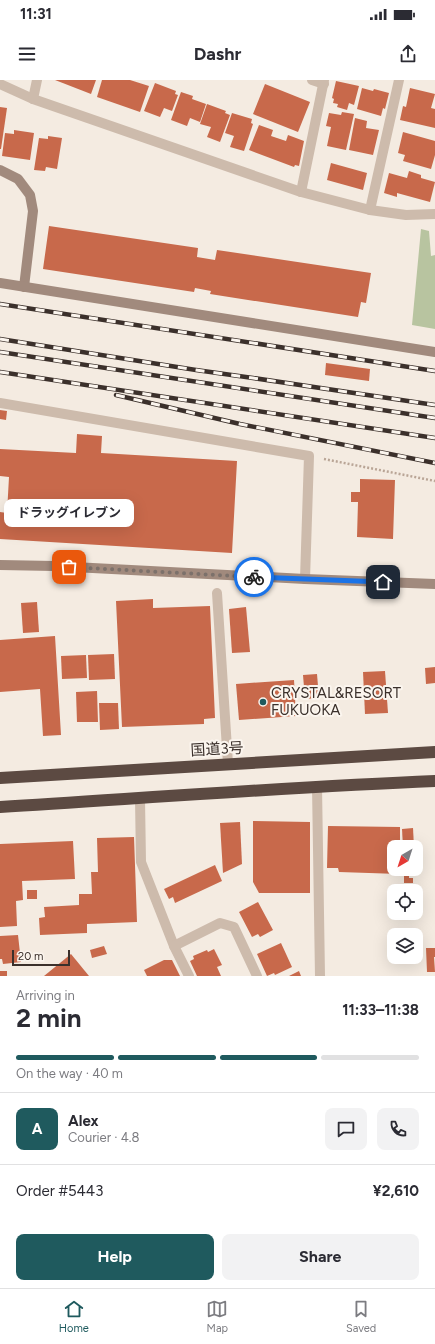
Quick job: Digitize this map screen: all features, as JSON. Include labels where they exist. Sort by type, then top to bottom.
[{"type":"highway","name":"国道3号","points":[[0,778],[435,752]]},
{"type":"highway","points":[[0,807],[140,799],[317,786],[435,781]]},
{"type":"street","points":[[33,99],[37,80]]},
{"type":"street","points":[[301,192],[324,82],[312,80]]},
{"type":"street","points":[[370,210],[399,80]]},
{"type":"street","points":[[0,84],[33,99],[301,192],[370,210],[406,215],[435,214]]},
{"type":"street","points":[[0,170],[18,179],[30,195],[33,211],[24,287]]},
{"type":"street","points":[[0,283],[435,352]]},
{"type":"street","points":[[0,403],[309,456],[305,579]]},
{"type":"street","points":[[0,565],[54,566],[435,584]]},
{"type":"street","points":[[216,593],[228,764]]},
{"type":"street","points":[[317,786],[320,976]]},
{"type":"street","points":[[140,799],[141,862],[174,946],[190,976]]},
{"type":"street","points":[[174,946],[220,923],[234,927],[257,976]]},
{"type":"path","points":[[309,456],[435,481]]},
{"type":"green space","points":[[421,229],[429,231],[431,256],[435,255],[435,329],[412,325]]},
{"type":"building","points":[[55,80],[96,80],[91,94]]},
{"type":"building","points":[[102,80],[130,80],[149,86],[140,112],[97,97]]},
{"type":"building","points":[[336,81],[359,86],[354,105],[349,103],[347,110],[337,107],[338,104],[333,103],[334,99],[332,98]]},
{"type":"building","points":[[155,83],[176,91],[175,94],[178,95],[172,111],[164,108],[160,117],[144,111]]},
{"type":"building","points":[[265,84],[310,102],[298,132],[253,114]]},
{"type":"building","points":[[362,88],[373,91],[374,89],[389,93],[385,109],[383,108],[381,116],[357,109]]},
{"type":"building","points":[[410,88],[435,94],[431,108],[435,109],[435,128],[400,120],[403,106],[406,107]]},
{"type":"building","points":[[181,92],[193,96],[192,99],[206,104],[200,122],[190,118],[187,126],[171,120]]},
{"type":"building","points":[[207,104],[226,111],[225,113],[230,115],[220,142],[207,137],[211,127],[200,124]]},
{"type":"building","points":[[0,107],[7,108],[1,149],[0,149]]},
{"type":"building","points":[[342,112],[354,114],[346,150],[327,146],[331,127],[326,126],[329,113],[341,115]]},
{"type":"building","points":[[232,113],[252,119],[251,123],[253,124],[244,151],[230,147],[234,136],[225,133]]},
{"type":"building","points":[[355,118],[367,121],[366,128],[379,130],[373,155],[349,150]]},
{"type":"building","points":[[259,125],[273,130],[271,136],[286,141],[288,135],[304,141],[299,166],[295,165],[294,167],[249,150]]},
{"type":"building","points":[[14,130],[34,133],[30,160],[2,156],[5,133],[14,134]]},
{"type":"building","points":[[403,132],[435,141],[435,155],[431,169],[403,161],[405,155],[398,153]]},
{"type":"building","points":[[48,136],[62,138],[57,169],[46,167],[45,171],[34,170],[39,138],[48,139]]},
{"type":"building","points":[[331,163],[367,173],[363,190],[327,180]]},
{"type":"building","points":[[409,171],[421,175],[421,178],[435,182],[430,202],[397,193],[397,197],[384,193],[389,173],[407,178]]},
{"type":"building","points":[[49,226],[198,248],[197,257],[215,260],[217,250],[371,273],[366,303],[361,302],[358,317],[210,294],[211,291],[195,288],[194,292],[43,269]]},
{"type":"building","points":[[326,363],[370,369],[369,381],[325,375]]},
{"type":"building","points":[[0,410],[7,411],[6,420],[0,419]]},
{"type":"building","points":[[77,434],[102,436],[101,453],[237,461],[232,553],[0,539],[0,512],[7,513],[9,477],[0,476],[0,449],[76,453]]},
{"type":"building","points":[[360,479],[395,480],[393,539],[357,537],[358,502],[351,502],[351,492],[360,492]]},
{"type":"building","points":[[153,599],[153,608],[210,606],[215,718],[204,719],[204,724],[122,727],[116,601]]},
{"type":"building","points":[[37,602],[39,632],[23,633],[21,603]]},
{"type":"building","points":[[246,607],[250,652],[232,653],[229,609]]},
{"type":"building","points":[[55,636],[61,735],[43,736],[40,689],[0,692],[0,640]]},
{"type":"building","points":[[114,654],[115,679],[89,680],[88,655]]},
{"type":"building","points":[[86,655],[87,678],[62,679],[61,656]]},
{"type":"building","points":[[435,667],[435,683],[426,684],[425,668]]},
{"type":"building","points":[[385,671],[388,713],[365,714],[363,672]]},
{"type":"building","points":[[317,674],[319,698],[305,699],[303,675]]},
{"type":"building","points":[[294,680],[296,716],[239,720],[236,684]]},
{"type":"building","points":[[97,691],[98,722],[77,722],[76,692]]},
{"type":"building","points":[[99,703],[118,703],[119,729],[100,730]]},
{"type":"building","points":[[253,821],[310,822],[310,893],[259,893],[253,882]]},
{"type":"building","points":[[240,822],[242,864],[223,873],[220,823]]},
{"type":"building","points":[[328,826],[400,827],[400,840],[387,840],[387,874],[339,872],[338,868],[327,868]]},
{"type":"building","points":[[413,828],[414,840],[403,840],[402,829]]},
{"type":"building","points":[[134,837],[137,922],[87,924],[87,933],[40,935],[39,918],[45,917],[44,907],[79,905],[79,894],[92,894],[91,872],[98,872],[97,838]]},
{"type":"building","points":[[73,841],[75,879],[22,881],[23,900],[16,901],[17,926],[0,927],[0,844]]},
{"type":"building","points":[[215,865],[222,881],[175,903],[173,897],[169,899],[164,889]]},
{"type":"building","points":[[404,876],[413,878],[413,883],[404,883]]},
{"type":"building","points":[[27,890],[37,890],[37,899],[27,899]]},
{"type":"building","points":[[258,902],[273,930],[260,937],[258,934],[252,937],[239,912]]},
{"type":"building","points":[[18,935],[21,962],[3,964],[2,959],[0,959],[0,936]]},
{"type":"building","points":[[281,943],[292,967],[275,975],[274,973],[267,976],[257,954]]},
{"type":"building","points":[[104,946],[107,954],[92,958],[90,950]]},
{"type":"building","points":[[426,948],[435,948],[435,972],[427,972]]},
{"type":"building","points":[[214,949],[222,965],[217,967],[221,976],[197,976],[190,961],[194,959],[193,956],[207,950],[208,952]]},
{"type":"building","points":[[71,954],[89,976],[44,976]]},
{"type":"building","points":[[164,960],[172,960],[180,976],[147,976],[144,970]]},
{"type":"building","points":[[0,971],[7,971],[7,976],[0,976]]},
{"type":"building","points":[[299,971],[301,976],[289,976]]},
{"type":"railway","points":[[0,304],[435,371]]},
{"type":"railway","points":[[0,339],[196,370],[435,405]]},
{"type":"railway","points":[[0,352],[435,418]]},
{"type":"railway","points":[[0,372],[435,438]]},
{"type":"railway","points":[[116,395],[240,424],[435,463]]},
{"type":"way so far","points":[[69,567],[254,577]]},
{"type":"place","name":"ドラッグイレブン","points":[[69,567]]},
{"type":"place","name":"CRYSTAL&RESORT FUKUOKA","points":[[263,702]]},
{"type":"route","points":[[254,577],[383,582]]}]
